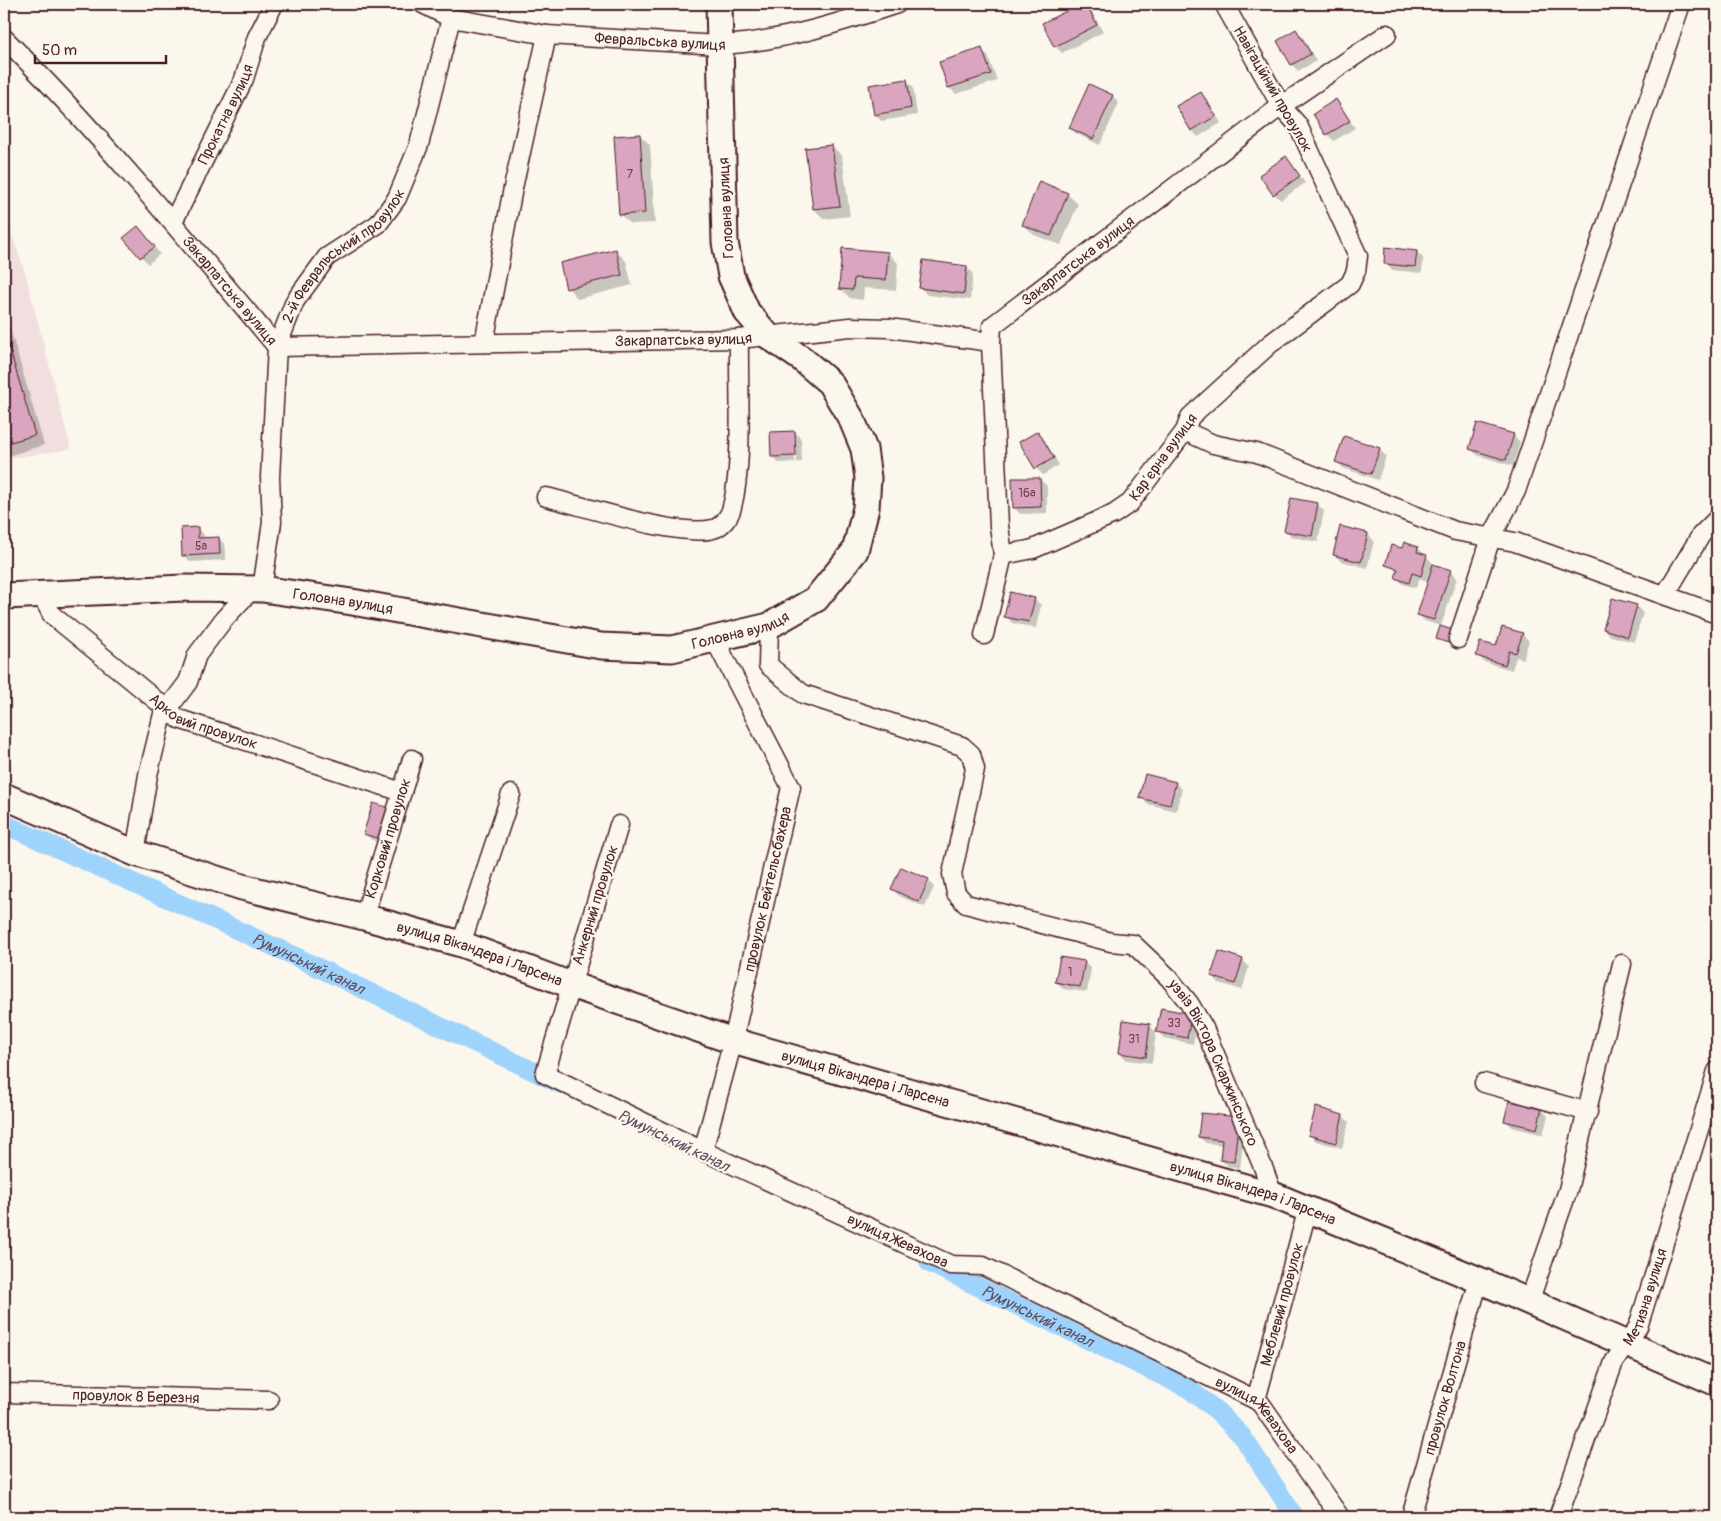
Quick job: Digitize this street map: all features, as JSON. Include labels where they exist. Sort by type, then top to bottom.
[{"type":"street","name":"Прокатна вулиця","points":[[172,222],[244,78],[257,37],[274,4]]},
{"type":"street","name":"Февральська вулиця","points":[[423,4],[451,18],[547,35],[719,44],[745,43],[825,28],[898,4]]},
{"type":"street","name":"Головна вулиця","points":[[4,596],[184,588],[257,589],[361,604],[601,646],[672,649],[769,626],[816,599],[855,551],[866,508],[868,478],[864,448],[852,420],[830,383],[802,359],[767,336],[747,312],[732,276],[725,242],[719,44],[720,4]]},
{"type":"street","name":"Навігаційний провулок","points":[[1224,4],[1281,106],[1298,125],[1358,256]]},
{"type":"street","points":[[1458,639],[1491,538],[1516,491],[1681,4]]},
{"type":"street","name":"2-й Февральський провулок","points":[[257,589],[272,522],[270,477],[277,347],[295,301],[327,257],[378,224],[397,198],[419,145],[451,18]]},
{"type":"street","name":"Закарпатська вулиця","points":[[4,38],[60,94],[172,222],[277,347],[739,339],[850,327],[889,328],[991,342],[992,326],[1281,106],[1387,34]]},
{"type":"street","points":[[484,343],[513,188],[547,35]]},
{"type":"street","name":"Карʼєрна вулиця","points":[[1003,555],[1033,549],[1114,514],[1130,503],[1185,431],[1190,417],[1238,371],[1350,284],[1356,271],[1358,256]]},
{"type":"street","points":[[546,496],[676,529],[691,531],[715,529],[724,522],[732,508],[738,458],[739,339]]},
{"type":"street","points":[[984,636],[1003,555],[999,526],[991,342]]},
{"type":"street","points":[[1185,431],[1213,444],[1258,453],[1455,530],[1515,542],[1717,614]]},
{"type":"street","points":[[1665,595],[1701,535],[1717,519]]},
{"type":"street","points":[[135,854],[148,775],[164,710],[188,682],[197,655],[224,619],[257,589]]},
{"type":"street","name":"Арковий провулок","points":[[41,594],[52,615],[164,710],[179,720],[402,792]]},
{"type":"street","name":"узвіз Віктора Скаржинського","points":[[769,626],[768,665],[803,694],[962,746],[971,754],[975,770],[952,874],[956,893],[966,904],[1111,942],[1133,944],[1169,978],[1189,1003],[1204,1028],[1273,1195]]},
{"type":"street","name":"провулок Бейтельсбахера","points":[[703,1151],[733,1041],[791,787],[715,640]]},
{"type":"street","name":"Корковий провулок","points":[[364,916],[412,759]]},
{"type":"street","points":[[461,944],[511,794]]},
{"type":"street","name":"вулиця Вікандера і Ларсена","points":[[4,796],[135,854],[242,887],[364,916],[461,944],[571,985],[733,1041],[1273,1195],[1479,1280],[1717,1383]]},
{"type":"street","name":"Анкерний провулок","points":[[545,1074],[619,825]]},
{"type":"street","points":[[1529,1302],[1568,1190],[1622,964]]},
{"type":"street","name":"Метизна вулиця","points":[[1558,1517],[1614,1362],[1638,1327],[1717,1072]]},
{"type":"street","name":"вулиця Жевахова","points":[[545,1074],[703,1151],[952,1265],[983,1266],[1256,1400],[1261,1404],[1340,1517]]},
{"type":"street","points":[[1484,1083],[1588,1112]]},
{"type":"street","name":"Меблевий провулок","points":[[1256,1400],[1308,1208]]},
{"type":"street","name":"провулок Волтона","points":[[1411,1517],[1479,1280]]},
{"type":"street","name":"провулок 8 Березня","points":[[4,1393],[269,1400]]},
{"type":"shaded area","points":[[4,214],[24,269],[71,449],[4,459]]},
{"type":"building","points":[[1081,4],[1086,4],[1097,25],[1054,47],[1042,23]]},
{"type":"building","points":[[1296,29],[1311,54],[1291,65],[1277,41]]},
{"type":"building","points":[[982,48],[991,74],[948,88],[939,62]]},
{"type":"building","points":[[907,79],[911,108],[874,115],[869,85]]},
{"type":"building","points":[[1089,84],[1113,95],[1093,139],[1069,128]]},
{"type":"building","points":[[1201,92],[1216,116],[1191,131],[1176,106]]},
{"type":"building","points":[[1336,99],[1350,121],[1326,135],[1313,114]]},
{"type":"building","points":[[640,134],[645,213],[619,215],[614,136]]},
{"type":"building","points":[[832,145],[840,206],[813,209],[805,148]]},
{"type":"building","points":[[1286,156],[1300,176],[1273,195],[1259,175]]},
{"type":"building","points":[[1039,181],[1068,193],[1051,236],[1022,225]]},
{"type":"building","points":[[138,226],[155,247],[140,258],[123,238]]},
{"type":"building","points":[[1385,247],[1417,251],[1415,267],[1384,264]]},
{"type":"building","points":[[842,248],[888,252],[886,280],[854,278],[853,290],[839,289]]},
{"type":"building","points":[[616,249],[622,275],[566,289],[560,263]]},
{"type":"building","points":[[923,260],[967,266],[964,294],[919,288]]},
{"type":"building","points":[[4,330],[35,435],[4,444]]},
{"type":"building","points":[[1477,423],[1514,434],[1506,460],[1469,449]]},
{"type":"building","points":[[795,431],[796,456],[771,457],[770,432]]},
{"type":"building","points":[[1038,431],[1054,458],[1035,469],[1019,442]]},
{"type":"building","points":[[1344,436],[1380,448],[1371,474],[1335,462]]},
{"type":"building","points":[[1012,478],[1040,478],[1041,507],[1013,508]]},
{"type":"building","points":[[1291,498],[1318,503],[1312,536],[1284,531]]},
{"type":"building","points":[[1340,526],[1368,533],[1361,562],[1333,555]]},
{"type":"building","points":[[198,527],[198,538],[219,537],[220,554],[182,556],[181,528]]},
{"type":"building","points":[[1404,542],[1418,547],[1417,552],[1427,555],[1421,576],[1412,573],[1409,583],[1395,578],[1398,569],[1385,565],[1391,545],[1402,548]]},
{"type":"building","points":[[1433,564],[1451,570],[1434,620],[1417,615]]},
{"type":"building","points":[[1010,592],[1035,598],[1029,622],[1004,617]]},
{"type":"building","points":[[1612,598],[1637,605],[1628,637],[1603,629]]},
{"type":"building","points":[[1440,626],[1459,632],[1455,645],[1436,639]]},
{"type":"building","points":[[1502,627],[1523,633],[1516,653],[1509,651],[1505,665],[1476,656],[1480,642],[1496,646]]},
{"type":"building","points":[[1145,774],[1176,782],[1170,805],[1139,798]]},
{"type":"building","points":[[373,803],[390,808],[380,839],[363,834]]},
{"type":"building","points":[[901,867],[929,879],[919,902],[891,889]]},
{"type":"building","points":[[1219,951],[1243,959],[1235,984],[1211,976]]},
{"type":"building","points":[[1060,957],[1085,961],[1080,987],[1055,982]]},
{"type":"building","points":[[1161,1008],[1192,1014],[1187,1038],[1156,1032]]},
{"type":"building","points":[[1123,1020],[1150,1024],[1146,1057],[1119,1053]]},
{"type":"building","points":[[1509,1101],[1542,1108],[1537,1129],[1504,1121]]},
{"type":"building","points":[[1316,1107],[1343,1115],[1336,1143],[1308,1135]]},
{"type":"building","points":[[1201,1113],[1239,1117],[1234,1162],[1220,1160],[1222,1140],[1198,1137]]},
{"type":"waterway","name":"Румунський канал","points":[[4,824],[290,954],[560,1084]]},
{"type":"waterway","name":"Румунський канал","points":[[929,1263],[1189,1389],[1217,1411],[1242,1436],[1295,1517]]}]
